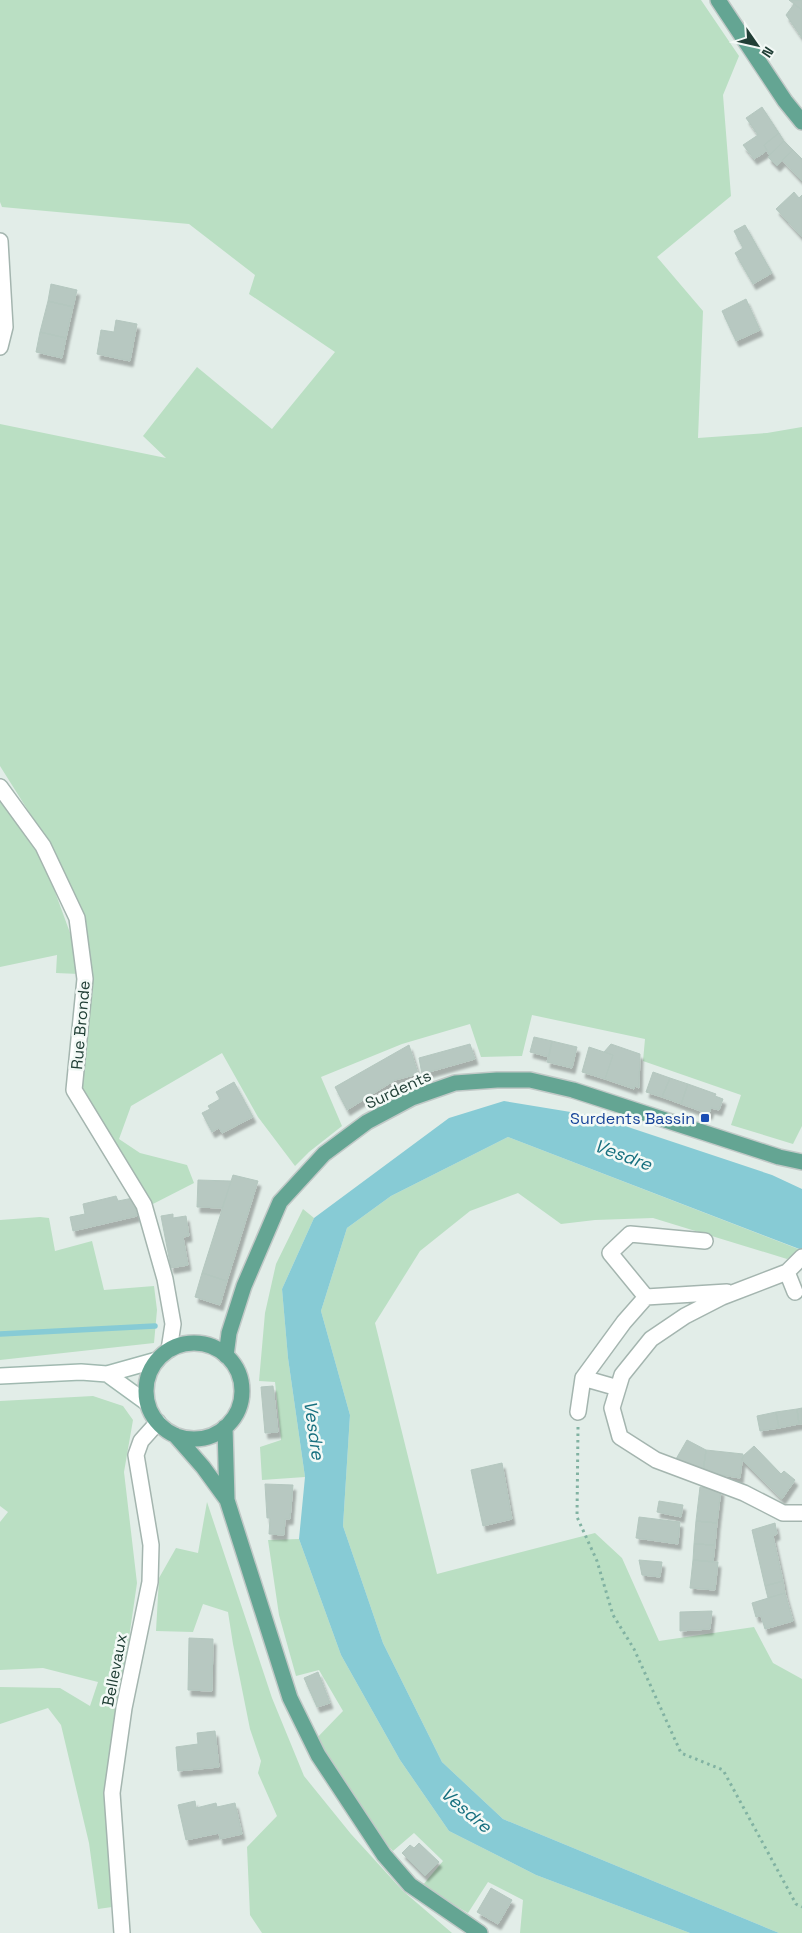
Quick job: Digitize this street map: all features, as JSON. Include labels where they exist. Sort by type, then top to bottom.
[{"type":"main road","points":[[718,0],[785,102],[802,122]]},
{"type":"main road","name":"Surdents","points":[[226,1356],[230,1334],[244,1286],[280,1202],[324,1154],[367,1122],[412,1098],[455,1083],[530,1080],[573,1090],[780,1157],[802,1162]]},
{"type":"main road","points":[[183,1344],[199,1344],[213,1348],[226,1356],[235,1366],[240,1378],[242,1392],[234,1417],[225,1427],[201,1439],[188,1439],[175,1435],[163,1428],[153,1417],[145,1393],[149,1373],[163,1355],[183,1344]]},
{"type":"main road","points":[[225,1427],[227,1500],[290,1698],[318,1756],[384,1855],[410,1885],[480,1933]]},
{"type":"main road","points":[[175,1435],[204,1467],[227,1500]]},
{"type":"street","points":[[0,241],[5,327],[0,347]]},
{"type":"street","name":"Rue Bronde","points":[[0,787],[44,846],[77,918],[85,979],[74,1090],[144,1205],[164,1279],[173,1324],[163,1355]]},
{"type":"street","points":[[646,1297],[610,1253],[630,1234],[705,1241]]},
{"type":"street","points":[[802,1258],[787,1272],[736,1292],[685,1316],[651,1339],[622,1375],[612,1408],[620,1436],[656,1460],[744,1493],[783,1513],[802,1512]]},
{"type":"street","points":[[787,1272],[795,1292]]},
{"type":"street","points":[[578,1412],[584,1378],[624,1322],[646,1297],[736,1292]]},
{"type":"street","points":[[0,1376],[81,1372],[107,1374],[163,1355]]},
{"type":"street","points":[[107,1374],[147,1403]]},
{"type":"street","points":[[584,1378],[618,1388]]},
{"type":"street","name":"Bellevaux","points":[[122,1933],[112,1793],[124,1708],[150,1582],[151,1545],[136,1455],[142,1440],[158,1422]]},
{"type":"path","points":[[578,1412],[577,1517],[598,1561],[613,1615],[634,1649],[681,1752],[723,1770],[796,1904],[802,1907]]},
{"type":"green space","points":[[0,0],[701,0],[739,56],[723,95],[731,196],[657,257],[703,311],[698,438],[767,433],[802,427],[802,1126],[793,1144],[731,1125],[741,1095],[643,1061],[645,1039],[532,1015],[522,1056],[481,1057],[470,1024],[402,1044],[321,1077],[342,1126],[309,1152],[295,1166],[258,1117],[222,1053],[131,1106],[119,1139],[140,1153],[187,1165],[194,1183],[149,1206],[78,1092],[93,990],[79,907],[39,828],[0,766],[0,424],[166,458],[143,436],[197,367],[272,429],[335,352],[249,294],[255,275],[189,224],[2,207],[0,202]]},
{"type":"green space","points":[[0,793],[39,848],[73,941],[79,974],[56,973],[57,955],[0,967]]},
{"type":"green space","points":[[508,1137],[801,1250],[787,1259],[653,1218],[595,1220],[561,1224],[518,1193],[470,1211],[420,1251],[375,1323],[437,1574],[595,1533],[622,1558],[659,1641],[754,1627],[773,1663],[802,1679],[802,1933],[779,1933],[503,1819],[442,1762],[383,1643],[343,1526],[350,1415],[321,1311],[347,1228],[391,1196]]},
{"type":"green space","points":[[303,1209],[314,1218],[282,1289],[288,1358],[305,1477],[262,1480],[260,1447],[281,1440],[275,1382],[259,1381],[265,1313],[276,1264]]},
{"type":"green space","points":[[49,1218],[55,1251],[92,1241],[104,1290],[154,1286],[157,1310],[154,1343],[0,1360],[0,1220]]},
{"type":"green space","points":[[93,1396],[123,1406],[133,1420],[124,1472],[137,1583],[107,1789],[112,1907],[98,1909],[89,1843],[61,1725],[48,1708],[0,1724],[0,1687],[60,1688],[90,1706],[98,1682],[43,1668],[0,1670],[0,1522],[8,1512],[0,1506],[0,1401]]},
{"type":"green space","points":[[207,1502],[272,1698],[304,1776],[351,1834],[403,1891],[452,1933],[262,1933],[250,1915],[247,1847],[277,1816],[258,1773],[261,1761],[250,1729],[228,1612],[203,1604],[193,1632],[156,1631],[159,1578],[176,1548],[198,1553]]},
{"type":"green space","points":[[299,1539],[341,1655],[400,1760],[449,1831],[536,1875],[690,1933],[520,1933],[523,1900],[488,1882],[468,1913],[422,1886],[443,1861],[414,1833],[393,1851],[338,1790],[312,1743],[343,1711],[319,1670],[296,1676],[279,1615],[268,1540]]},
{"type":"water","name":"Vesdre","points":[[504,1101],[595,1116],[772,1175],[802,1189],[802,1250],[508,1137],[391,1196],[347,1228],[321,1311],[350,1415],[343,1526],[383,1643],[442,1762],[503,1819],[779,1933],[690,1933],[536,1875],[449,1831],[400,1760],[341,1655],[299,1539],[305,1477],[288,1358],[282,1289],[314,1218],[449,1118]]},
{"type":"building","points":[[789,0],[802,0],[802,10],[794,4]]},
{"type":"building","points":[[794,4],[802,10],[802,38],[786,15]]},
{"type":"building","points":[[762,107],[779,133],[764,145],[767,150],[754,159],[743,145],[758,135],[746,118]]},
{"type":"building","points":[[779,133],[784,141],[769,155],[764,145]]},
{"type":"building","points":[[784,141],[793,150],[777,166],[768,157]]},
{"type":"building","points":[[793,150],[802,159],[802,181],[782,160]]},
{"type":"building","points":[[794,192],[799,198],[802,195],[802,237],[776,209]]},
{"type":"building","points":[[745,225],[772,273],[753,284],[735,253],[743,248],[734,231]]},
{"type":"building","points":[[51,284],[77,290],[73,307],[48,301]]},
{"type":"building","points":[[746,299],[760,330],[736,341],[722,311]]},
{"type":"building","points":[[48,301],[73,307],[66,338],[40,332]]},
{"type":"building","points":[[116,320],[137,324],[130,361],[97,354],[101,330],[114,332]]},
{"type":"building","points":[[40,332],[66,338],[62,358],[36,352]]},
{"type":"building","points":[[534,1037],[552,1041],[549,1057],[530,1052]]},
{"type":"building","points":[[552,1041],[577,1047],[572,1068],[547,1062]]},
{"type":"building","points":[[470,1044],[475,1059],[422,1074],[419,1058]]},
{"type":"building","points":[[611,1044],[640,1054],[639,1088],[635,1086],[634,1089],[605,1079],[613,1055],[604,1052]]},
{"type":"building","points":[[409,1045],[418,1074],[395,1080],[347,1110],[335,1087]]},
{"type":"building","points":[[589,1047],[613,1055],[605,1079],[582,1072]]},
{"type":"building","points":[[653,1072],[670,1078],[662,1097],[646,1092]]},
{"type":"building","points":[[670,1078],[688,1084],[681,1104],[662,1097]]},
{"type":"building","points":[[234,1082],[253,1117],[222,1133],[219,1128],[212,1132],[202,1113],[210,1109],[208,1106],[220,1099],[216,1092]]},
{"type":"building","points":[[688,1084],[716,1094],[715,1096],[723,1099],[719,1110],[711,1108],[709,1114],[681,1104]]},
{"type":"building","points":[[233,1175],[258,1181],[227,1281],[202,1273]]},
{"type":"building","points":[[198,1180],[231,1181],[222,1208],[197,1207]]},
{"type":"building","points":[[116,1196],[118,1201],[133,1198],[137,1216],[73,1231],[70,1217],[85,1214],[83,1204]]},
{"type":"building","points":[[173,1214],[173,1218],[186,1216],[189,1236],[183,1237],[188,1265],[171,1268],[161,1216]]},
{"type":"building","points":[[202,1273],[227,1281],[220,1305],[195,1297]]},
{"type":"building","points":[[273,1386],[278,1432],[265,1433],[261,1387]]},
{"type":"building","points":[[802,1408],[802,1424],[799,1424],[797,1409]]},
{"type":"building","points":[[797,1409],[799,1424],[779,1428],[776,1412]]},
{"type":"building","points":[[776,1412],[779,1428],[760,1431],[757,1416]]},
{"type":"building","points":[[687,1440],[706,1450],[703,1472],[676,1459]]},
{"type":"building","points":[[754,1446],[781,1474],[784,1471],[795,1480],[782,1499],[742,1460],[743,1456]]},
{"type":"building","points":[[706,1450],[743,1454],[740,1478],[703,1472]]},
{"type":"building","points":[[502,1463],[512,1519],[483,1526],[471,1470]]},
{"type":"building","points":[[265,1484],[293,1485],[290,1519],[285,1519],[284,1535],[269,1534],[270,1518],[267,1518]]},
{"type":"building","points":[[700,1487],[721,1490],[717,1523],[696,1521]]},
{"type":"building","points":[[659,1501],[683,1505],[681,1517],[657,1512]]},
{"type":"building","points":[[639,1517],[680,1522],[678,1544],[636,1538]]},
{"type":"building","points":[[696,1521],[717,1523],[715,1545],[694,1544]]},
{"type":"building","points":[[775,1523],[777,1534],[773,1536],[783,1581],[765,1586],[752,1530]]},
{"type":"building","points":[[694,1544],[715,1545],[713,1562],[693,1560]]},
{"type":"building","points":[[639,1560],[662,1562],[660,1577],[642,1575]]},
{"type":"building","points":[[693,1560],[718,1562],[715,1590],[690,1588]]},
{"type":"building","points":[[783,1581],[785,1593],[768,1598],[765,1586]]},
{"type":"building","points":[[785,1593],[793,1621],[765,1629],[761,1616],[756,1617],[752,1603]]},
{"type":"building","points":[[712,1611],[710,1629],[680,1631],[680,1612]]},
{"type":"building","points":[[189,1638],[213,1639],[212,1691],[188,1690]]},
{"type":"building","points":[[318,1672],[330,1703],[317,1707],[304,1678]]},
{"type":"building","points":[[215,1731],[219,1767],[178,1771],[176,1747],[198,1744],[197,1733]]},
{"type":"building","points":[[195,1801],[196,1808],[216,1803],[217,1807],[235,1803],[242,1834],[220,1839],[219,1833],[186,1840],[178,1805]]},
{"type":"building","points":[[419,1843],[439,1862],[425,1876],[402,1853],[410,1845],[414,1848]]},
{"type":"building","points":[[491,1888],[512,1900],[498,1924],[477,1912]]},
{"type":"waterway","points":[[0,1334],[155,1326]]},
{"type":"place","name":"Surdents Bassin","points":[[705,1118]]}]
